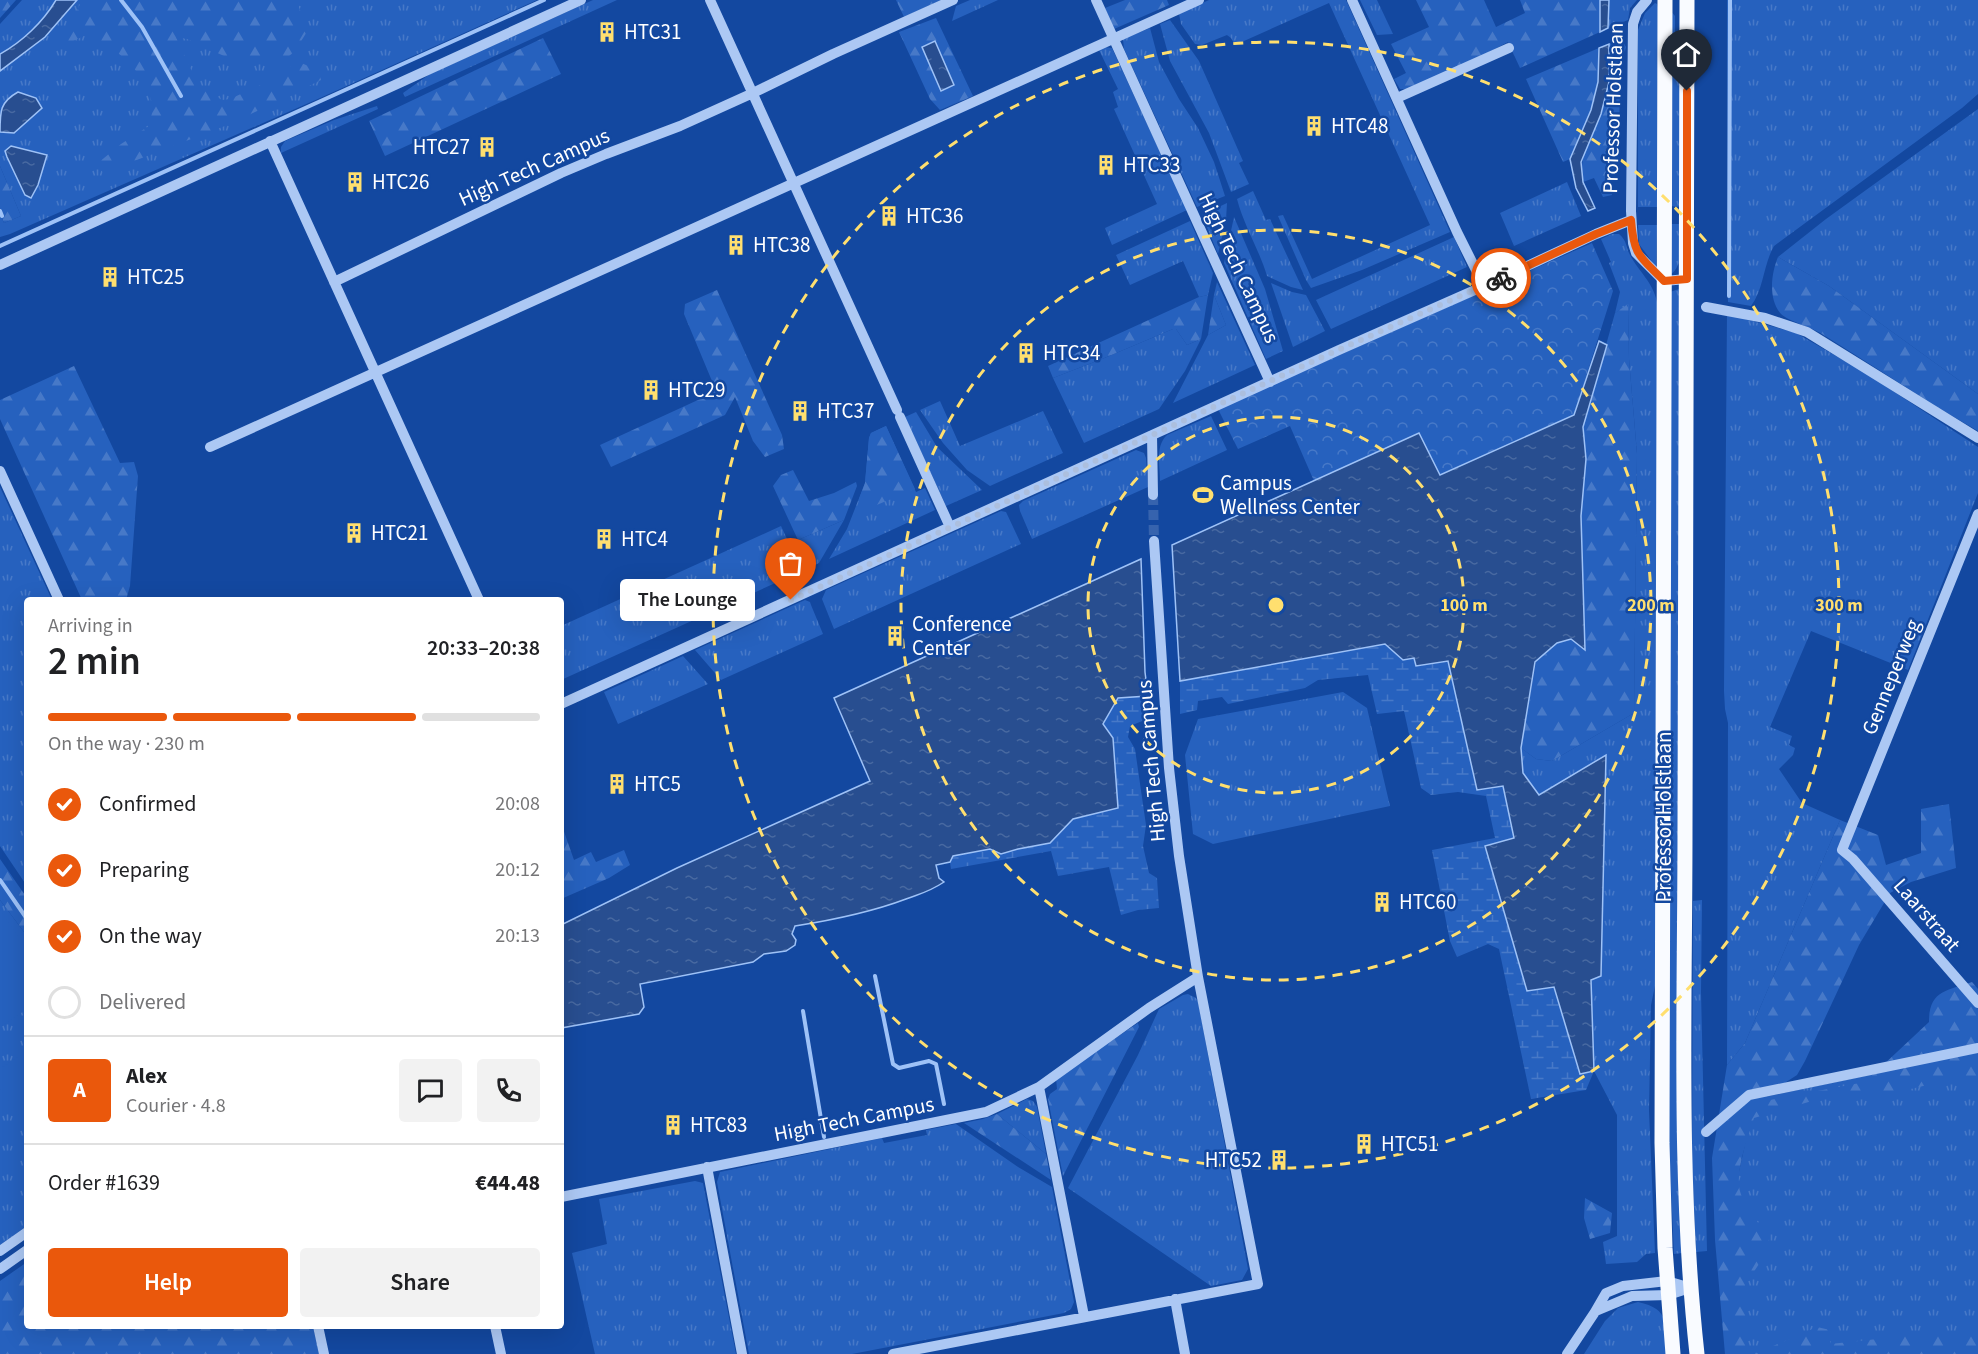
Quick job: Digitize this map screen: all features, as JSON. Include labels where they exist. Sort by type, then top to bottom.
[{"type":"main road","name":"Professor Holstlaan","points":[[1665,0],[1662,1143],[1673,1354]]},
{"type":"main road","name":"Professor Holstlaan","points":[[1684,3],[1687,279],[1684,1030],[1688,1226],[1697,1354]]},
{"type":"street","points":[[0,265],[580,0]]},
{"type":"street","points":[[710,0],[950,527]]},
{"type":"street","name":"High Tech Campus","points":[[334,282],[551,178],[680,126],[953,0]]},
{"type":"street","name":"High Tech Campus","points":[[1096,0],[1270,382]]},
{"type":"street","points":[[210,447],[1199,0]]},
{"type":"street","points":[[1352,0],[1484,286]]},
{"type":"street","name":"Professor Holstlaan","points":[[1647,0],[1637,12],[1633,24],[1631,220],[1636,253],[1664,281]]},
{"type":"street","points":[[1397,98],[1509,48]]},
{"type":"street","points":[[270,141],[478,597]]},
{"type":"street","points":[[564,703],[1631,220]]},
{"type":"street","points":[[1664,281],[1687,279]]},
{"type":"street","points":[[1706,307],[1765,318],[1807,332],[1978,438]]},
{"type":"street","points":[[1152,435],[1153,495]]},
{"type":"street","points":[[0,471],[58,597]]},
{"type":"street","name":"Genneperweg","points":[[1846,852],[1842,850],[1978,514]]},
{"type":"street","name":"High Tech Campus","points":[[893,1354],[1258,1284],[1198,977],[1176,838],[1154,541]]},
{"type":"street","name":"Laarstraat","points":[[1846,852],[1978,1003]]},
{"type":"street","name":"High Tech Campus","points":[[564,1196],[986,1112],[1039,1087],[1149,1008],[1198,977]]},
{"type":"street","points":[[1706,1132],[1749,1095],[1978,1048]]},
{"type":"street","points":[[1039,1087],[1084,1316]]},
{"type":"street","points":[[707,1167],[742,1354]]},
{"type":"street","points":[[0,1251],[24,1234]]},
{"type":"street","points":[[0,1269],[24,1252]]},
{"type":"street","points":[[1567,1354],[1606,1293],[1614,1288],[1643,1283],[1668,1288],[1691,1288]]},
{"type":"street","points":[[1175,1299],[1185,1354]]},
{"type":"street","points":[[319,1329],[324,1354]]},
{"type":"street","points":[[496,1329],[501,1354]]},
{"type":"green space","points":[[0,0],[16,0],[0,18]]},
{"type":"green space","points":[[22,0],[56,0],[31,31],[0,54],[0,24]]},
{"type":"green space","points":[[77,0],[537,0],[320,98],[0,237],[0,214],[4,223],[21,216],[0,166],[0,71],[45,37]],"holes":[[[11,146],[47,156],[38,185],[31,197],[7,157]]]},
{"type":"green space","points":[[82,0],[165,0],[166,3],[169,0],[296,0],[308,30],[295,51],[282,62],[224,56],[187,39],[176,37],[194,76],[204,89],[222,100],[230,99],[265,83],[288,70],[294,60],[318,70],[321,80],[230,124],[103,173],[98,163],[121,144],[149,126],[152,106],[143,80],[118,53],[86,35],[67,44],[60,34],[76,13]]},
{"type":"green space","points":[[593,0],[617,0],[405,97],[403,93],[430,74]]},
{"type":"green space","points":[[896,0],[941,0],[904,17]]},
{"type":"green space","points":[[970,0],[998,0],[952,21],[956,6]]},
{"type":"green space","points":[[1125,0],[1167,0],[1169,5],[1114,29],[1105,8]]},
{"type":"green space","points":[[1209,0],[1346,0],[1450,232],[1362,270],[1311,288],[1278,216],[1283,215],[1312,279],[1430,225],[1329,3],[1235,45],[1227,35],[1202,45],[1195,44],[1181,24],[1179,14]]},
{"type":"green space","points":[[1360,0],[1377,0],[1393,34],[1377,35]]},
{"type":"green space","points":[[1416,0],[1484,0],[1496,27],[1525,13],[1520,0],[1600,0],[1600,32],[1520,68],[1508,42],[1409,89],[1400,89],[1394,79],[1406,73],[1391,44],[1429,27]]},
{"type":"green space","points":[[1609,0],[1637,0],[1630,8],[1628,20],[1608,28]]},
{"type":"green space","points":[[1727,0],[1978,0],[1978,94],[1774,246],[1759,292],[1751,306],[1728,302]]},
{"type":"green space","points":[[1655,3],[1658,8],[1657,207],[1638,207],[1638,30],[1645,13]]},
{"type":"green space","points":[[1670,10],[1675,16],[1675,56],[1680,76],[1680,207],[1670,206]]},
{"type":"green space","points":[[936,18],[973,96],[940,110],[930,99],[899,32]],"holes":[[[934,41],[954,84],[941,91],[922,47]]]},
{"type":"green space","points":[[1170,20],[1199,61],[1243,161],[1239,163],[1249,184],[1231,192],[1209,133],[1170,61],[1160,24]]},
{"type":"green space","points":[[1150,28],[1159,62],[1198,128],[1214,162],[1225,196],[1197,207],[1124,49],[1123,39]]},
{"type":"green space","points":[[543,38],[561,74],[385,156],[369,121]]},
{"type":"green space","points":[[1621,39],[1626,47],[1625,51],[1620,54],[1619,166],[1611,170],[1612,195],[1603,197],[1594,178],[1583,182],[1583,159],[1609,82],[1609,44]]},
{"type":"green space","points":[[1104,47],[1112,48],[1187,210],[1112,245],[1105,228],[1157,204],[1114,109],[1118,107],[1113,92],[1118,89],[1099,50]]},
{"type":"green space","points":[[1599,48],[1598,82],[1591,110],[1570,159],[1563,162],[1526,79]]},
{"type":"green space","points":[[377,106],[378,109],[281,153],[281,147],[285,141],[334,120]]},
{"type":"green space","points":[[1978,109],[1978,394],[1829,286],[1778,257],[1826,219]]},
{"type":"green space","points":[[0,166],[21,216],[4,223],[0,214]]},
{"type":"green space","points":[[1567,182],[1581,216],[1514,246],[1500,213]]},
{"type":"green space","points":[[1253,191],[1266,220],[1270,219],[1303,290],[1267,276],[1237,199]]},
{"type":"green space","points":[[1227,203],[1226,220],[1218,254],[1202,215]]},
{"type":"green space","points":[[1234,217],[1265,289],[1283,351],[1266,359],[1224,263]]},
{"type":"green space","points":[[1190,221],[1213,273],[1208,295],[1199,297],[1183,261],[1130,285],[1116,255]]},
{"type":"green space","points":[[1670,224],[1680,224],[1681,245],[1678,265],[1670,275]]},
{"type":"green space","points":[[1638,225],[1657,225],[1656,267],[1639,244]]},
{"type":"green space","points":[[1612,234],[1619,234],[1624,239],[1630,255],[1649,283],[1657,302],[1657,976],[1651,1005],[1649,1111],[1655,1253],[1646,1254],[1637,1262],[1606,1264],[1603,1242],[1617,1236],[1617,1115],[1594,1071],[1591,980],[1601,975],[1606,756],[1539,795],[1522,773],[1521,748],[1536,759],[1552,761],[1634,713],[1637,453],[1629,359],[1628,305],[1615,313],[1620,292],[1601,239]]},
{"type":"green space","points":[[1454,237],[1467,267],[1331,329],[1316,300]]},
{"type":"green space","points":[[1592,243],[1613,291],[1574,415],[1440,475],[1419,434],[1314,481],[1290,426],[1238,449],[1218,409]]},
{"type":"green space","points":[[1778,257],[1829,286],[1978,394],[1978,431],[1822,334],[1781,314],[1772,294]]},
{"type":"green space","points":[[1217,282],[1255,365],[1173,403],[1208,335],[1226,325],[1214,295]]},
{"type":"green space","points":[[1271,283],[1306,295],[1325,331],[1293,347]]},
{"type":"green space","points":[[1679,289],[1679,1006],[1682,1253],[1674,1254],[1669,1145],[1670,292]]},
{"type":"green space","points":[[717,290],[782,435],[784,449],[765,457],[753,441],[735,397],[725,415],[611,467],[600,445],[711,394],[712,381],[684,314],[685,304]]},
{"type":"green space","points":[[1208,295],[1201,339],[1187,345],[1176,329],[1173,329],[1053,378],[1048,366],[1199,297]]},
{"type":"green space","points":[[1214,295],[1226,325],[1208,335]]},
{"type":"green space","points":[[1628,304],[1629,359],[1637,454],[1634,713],[1552,761],[1536,759],[1521,748],[1536,662],[1557,643],[1571,639],[1584,649],[1581,516],[1586,459],[1583,427],[1615,313]]},
{"type":"green space","points":[[1727,314],[1796,333],[1864,372],[1978,447],[1978,493],[1908,670],[1811,631],[1770,727],[1792,736],[1789,745],[1795,748],[1793,755],[1779,769],[1802,803],[1840,820],[1745,1043],[1727,1065],[1728,723],[1724,691]]},
{"type":"green space","points":[[1176,329],[1187,345],[1201,339],[1185,371],[1159,409],[1084,443],[1053,378]]},
{"type":"green space","points":[[74,366],[120,463],[134,462],[138,476],[130,586],[127,597],[81,597],[0,419],[0,400]]},
{"type":"green space","points":[[940,401],[960,446],[1043,411],[1063,453],[990,486],[967,470],[943,443],[920,410]]},
{"type":"green space","points":[[916,412],[937,447],[982,490],[946,506],[905,417]]},
{"type":"green space","points":[[1211,416],[1227,450],[1160,481],[1159,456],[1163,439],[1167,435]]},
{"type":"green space","points":[[886,426],[916,492],[925,488],[935,510],[829,559],[847,529],[865,483],[871,433]]},
{"type":"green space","points":[[886,426],[915,489],[867,509],[859,499],[865,483],[869,438],[871,433]]},
{"type":"green space","points":[[1136,450],[1144,453],[1146,458],[1148,487],[1032,539],[1020,511],[1019,505],[1023,501]]},
{"type":"green space","points":[[793,470],[809,501],[834,493],[856,482],[857,486],[844,520],[798,540],[773,486],[781,475]]},
{"type":"green space","points":[[0,487],[51,597],[24,597],[24,882],[0,846]]},
{"type":"green space","points":[[1001,511],[1006,512],[1021,544],[834,629],[822,599],[826,590]]},
{"type":"green space","points":[[844,520],[819,563],[809,568],[798,540]]},
{"type":"green space","points":[[781,526],[802,571],[564,679],[564,625]]},
{"type":"green space","points":[[805,600],[810,602],[823,634],[721,680],[695,650]]},
{"type":"green space","points":[[1385,644],[1403,660],[1414,658],[1416,666],[1448,661],[1477,790],[1503,786],[1515,838],[1485,846],[1527,991],[1554,986],[1579,1073],[1594,1071],[1586,1090],[1531,1099],[1499,949],[1488,944],[1457,957],[1450,941],[1432,850],[1495,838],[1486,796],[1458,792],[1431,795],[1421,788],[1404,711],[1377,714],[1368,675],[1318,680],[1305,688],[1228,704],[1222,697],[1198,701],[1197,710],[1180,714],[1180,681]]},
{"type":"green space","points":[[683,656],[708,684],[618,724],[604,692]]},
{"type":"green space","points":[[1343,692],[1367,708],[1390,806],[1213,844],[1193,834],[1185,755],[1198,719]]},
{"type":"green space","points":[[1148,696],[1152,717],[1130,726],[1128,737],[1135,749],[1146,825],[1143,846],[1149,873],[1157,878],[1159,908],[1138,910],[1121,915],[1109,867],[1058,876],[1051,851],[951,869],[950,862],[953,856],[990,849],[1001,854],[1050,843],[1073,819],[1117,808],[1103,725],[1118,698]]},
{"type":"green space","points":[[1949,804],[1956,868],[1911,882],[1890,893],[1859,945],[1797,1075],[1766,1095],[1770,1100],[1865,1082],[1929,1022],[1932,1004],[1941,993],[1972,982],[1978,989],[1978,1078],[1952,1079],[1886,1095],[1839,1093],[1754,1118],[1741,1161],[1739,1186],[1747,1207],[1770,1237],[1759,1264],[1745,1285],[1748,1349],[1757,1353],[1817,1327],[1830,1330],[1830,1344],[1916,1335],[1978,1336],[1978,1354],[1725,1354],[1715,1240],[1712,1158],[1727,1065],[1745,1043],[1840,820],[1878,835],[1886,865],[1921,853],[1921,809]]},
{"type":"green space","points":[[564,832],[574,860],[591,852],[596,862],[624,850],[630,865],[609,878],[564,898]]},
{"type":"green space","points":[[0,859],[24,894],[24,932],[0,900]]},
{"type":"green space","points":[[0,900],[24,932],[24,1228],[0,1245]]},
{"type":"green space","points":[[1702,900],[1701,992],[1707,1251],[1696,1252],[1692,1165],[1693,901]]},
{"type":"green space","points":[[0,910],[24,945],[24,1011],[0,1027]]},
{"type":"green space","points":[[1188,994],[1198,1001],[1248,1269],[1242,1280],[1211,1286],[1068,1188],[1138,1055],[1159,1009]]},
{"type":"green space","points":[[1138,1023],[1139,1027],[1063,1176],[1048,1099],[1050,1094],[1057,1089],[1056,1078]]},
{"type":"green space","points":[[1978,1052],[1978,1354],[1735,1354],[1724,1240],[1755,1099]]},
{"type":"green space","points":[[20,1055],[24,1061],[24,1122],[0,1089],[0,1069]]},
{"type":"green space","points":[[1027,1099],[1033,1101],[1037,1107],[1046,1154],[997,1114]]},
{"type":"green space","points":[[997,1114],[1046,1154],[1051,1180],[964,1123]]},
{"type":"green space","points":[[956,1124],[1018,1167],[1052,1187],[1074,1302],[1071,1309],[1064,1313],[852,1354],[749,1354],[717,1182],[720,1172],[882,1138],[884,1143],[927,1135],[926,1130]]},
{"type":"green space","points":[[695,1181],[703,1183],[736,1354],[595,1354],[572,1253],[607,1244],[599,1199]]},
{"type":"green space","points":[[1585,1198],[1612,1213],[1610,1233],[1590,1239],[1584,1218]]},
{"type":"green space","points":[[24,1264],[24,1329],[314,1329],[319,1354],[0,1354],[0,1281]]},
{"type":"green space","points":[[1638,1302],[1649,1305],[1661,1314],[1666,1327],[1668,1354],[1584,1354],[1605,1321],[1618,1308]]},
{"type":"water","points":[[56,0],[77,0],[45,37],[0,71],[0,54],[31,31]]},
{"type":"water","points":[[1600,0],[1609,0],[1608,28],[1600,32]]},
{"type":"water","points":[[935,41],[954,85],[941,91],[922,47]]},
{"type":"water","points":[[1609,44],[1609,82],[1601,114],[1581,162],[1583,182],[1595,208],[1588,211],[1576,188],[1570,159],[1591,110],[1598,82],[1599,48]]},
{"type":"water","points":[[18,92],[36,98],[42,108],[14,133],[0,132],[2,108]]},
{"type":"water","points":[[11,146],[47,155],[38,185],[31,198],[25,195],[7,157],[5,151]]},
{"type":"water","points":[[1599,341],[1607,345],[1583,427],[1586,459],[1581,516],[1585,650],[1571,639],[1557,643],[1535,662],[1521,748],[1523,773],[1539,795],[1606,755],[1601,976],[1591,980],[1594,1071],[1580,1074],[1554,987],[1527,991],[1485,846],[1514,838],[1503,786],[1477,790],[1448,661],[1416,666],[1414,658],[1403,660],[1385,644],[1180,681],[1172,545],[1419,433],[1440,475],[1574,415]]},
{"type":"water","points":[[1141,559],[1148,696],[1118,698],[1103,724],[1113,738],[1118,808],[1073,819],[1050,843],[1001,854],[990,849],[953,856],[950,862],[936,865],[939,878],[944,882],[930,890],[865,912],[795,926],[792,934],[796,940],[795,945],[786,951],[764,954],[753,962],[640,984],[644,1007],[639,1014],[564,1027],[564,924],[677,868],[870,781],[834,698]]},
{"type":"waterway","points":[[121,0],[142,27],[181,96]]},
{"type":"waterway","points":[[0,246],[544,0]]},
{"type":"waterway","points":[[1729,296],[1730,0]]},
{"type":"waterway","points":[[0,211],[2,216]]},
{"type":"waterway","points":[[0,880],[24,915]]},
{"type":"waterway","points":[[875,976],[893,1064],[899,1068],[929,1061],[936,1064],[944,1104]]},
{"type":"waterway","points":[[803,1011],[824,1137]]},
{"type":"tunnel","points":[[1153,495],[1154,541]]},
{"type":"way so far","points":[[791,600],[1501,278]]},
{"type":"place","name":"HTC31","points":[[607,32]]},
{"type":"place","name":"HTC48","points":[[1314,126]]},
{"type":"place","name":"HTC27","points":[[487,147]]},
{"type":"place","name":"HTC33","points":[[1106,165]]},
{"type":"place","name":"HTC26","points":[[355,182]]},
{"type":"place","name":"HTC36","points":[[889,216]]},
{"type":"place","name":"HTC38","points":[[736,245]]},
{"type":"place","name":"HTC25","points":[[110,277]]},
{"type":"place","name":"HTC34","points":[[1026,353]]},
{"type":"place","name":"HTC29","points":[[651,390]]},
{"type":"place","name":"HTC37","points":[[800,411]]},
{"type":"place","name":"Campus Wellness Center","points":[[1203,495]]},
{"type":"place","name":"HTC21","points":[[354,533]]},
{"type":"place","name":"HTC4","points":[[604,539]]},
{"type":"place","name":"The Lounge","points":[[791,600]]},
{"type":"place","name":"Conference Center","points":[[895,636]]},
{"type":"place","name":"HTC5","points":[[617,784]]},
{"type":"place","name":"HTC60","points":[[1382,902]]},
{"type":"place","name":"HTC83","points":[[673,1125]]},
{"type":"place","name":"HTC51","points":[[1364,1144]]},
{"type":"place","name":"HTC52","points":[[1279,1160]]},
{"type":"route","points":[[1501,278],[1631,220],[1636,253],[1664,281],[1687,279],[1687,91]]}]
